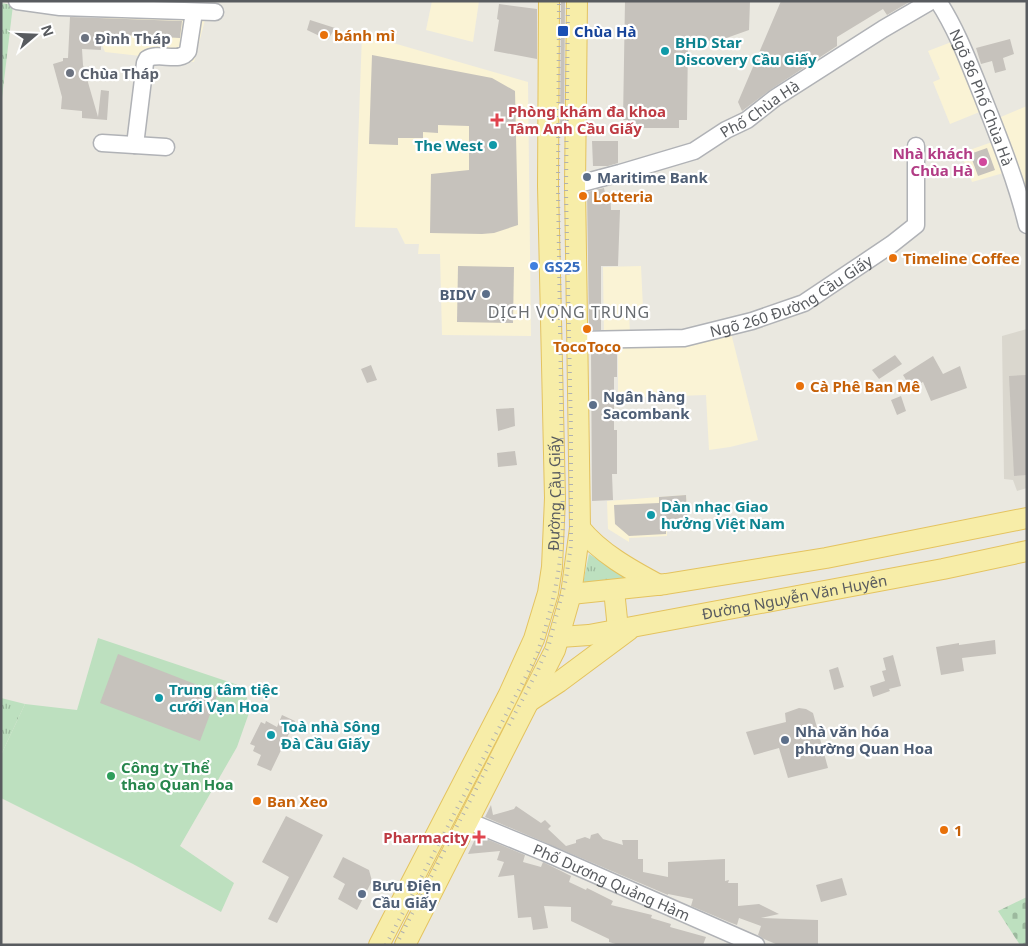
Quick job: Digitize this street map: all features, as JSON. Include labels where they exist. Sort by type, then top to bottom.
[{"type":"main road","name":"Đường Cầu Giấy","points":[[379,945],[509,694],[534,639],[542,616],[552,567],[554,531],[548,186],[549,1]]},
{"type":"main road","name":"Đường Cầu Giấy","points":[[405,945],[546,670],[560,637],[571,594],[580,528],[575,185],[577,1]]},
{"type":"main road","points":[[552,397],[579,396]]},
{"type":"main road","points":[[571,594],[659,585],[826,558],[1027,518]]},
{"type":"main road","points":[[580,528],[587,537],[604,551],[659,585]]},
{"type":"main road","name":"Đường Nguyễn Văn Huyên","points":[[560,637],[589,635],[1027,551]]},
{"type":"main road","points":[[529,702],[558,682],[626,628],[614,590]]},
{"type":"street","points":[[17,1],[60,7],[215,12]]},
{"type":"street","name":"Phố Chùa Hà","points":[[575,185],[694,151],[726,130],[747,120],[775,98],[882,29],[931,1]]},
{"type":"street","name":"Ngõ 86 Phố Chùa Hà","points":[[938,1],[949,19],[964,52],[1002,146],[1027,225]]},
{"type":"street","points":[[135,145],[146,59],[153,56],[180,57],[186,55],[194,12]]},
{"type":"street","points":[[102,144],[166,147]]},
{"type":"street","name":"Ngõ 260 Đường Cầu Giấy","points":[[578,340],[684,338],[741,324],[804,303],[892,244],[916,225],[916,146]]},
{"type":"street","name":"Phố Dương Quảng Hàm","points":[[468,821],[546,852],[756,945]]},
{"type":"shaded area","points":[[432,1],[479,1],[473,42],[426,30]]},
{"type":"shaded area","points":[[103,14],[206,16],[194,62],[105,52],[102,45]]},
{"type":"shaded area","points":[[362,34],[528,82],[531,336],[442,335],[440,254],[418,254],[419,244],[405,244],[397,228],[355,227]]},
{"type":"shaded area","points":[[954,41],[982,111],[950,124],[933,82],[940,79],[928,51]]},
{"type":"shaded area","points":[[1027,106],[1027,199],[996,119]]},
{"type":"shaded area","points":[[995,141],[1007,172],[972,182],[961,153]]},
{"type":"shaded area","points":[[641,266],[643,308],[629,309],[630,336],[604,337],[603,267]]},
{"type":"shaded area","points":[[730,329],[758,440],[709,450],[706,395],[618,398],[618,342]]},
{"type":"shaded area","points":[[1027,329],[1027,488],[1017,491],[1013,480],[1004,479],[1002,336]]},
{"type":"shaded area","name":"Dàn nhạc Giao hưởng Việt Nam","points":[[686,495],[688,528],[667,529],[667,536],[629,538],[629,542],[608,529],[607,501]]},
{"type":"green space","points":[[1,3],[13,5],[1,106]]},
{"type":"green space","points":[[589,554],[628,578],[583,583]]},
{"type":"green space","name":"Công ty Thể thao Quan Hoa","points":[[98,638],[244,687],[250,710],[237,747],[180,846],[234,883],[221,912],[133,864],[1,798],[1,755],[25,704],[77,710]]},
{"type":"green space","points":[[1,698],[25,704],[1,755]]},
{"type":"green space","points":[[1027,897],[1027,945],[1020,945],[998,911]]},
{"type":"building","points":[[561,1],[565,1],[564,136],[560,136]]},
{"type":"building","points":[[625,1],[750,1],[749,30],[718,41],[688,41],[687,120],[679,120],[679,128],[628,128],[628,120],[623,120]]},
{"type":"building","points":[[781,1],[911,1],[887,15],[883,9],[837,37],[837,46],[770,90],[742,111],[738,102]]},
{"type":"building","points":[[499,4],[537,9],[537,59],[494,51],[499,20],[497,19]]},
{"type":"building","points":[[70,17],[182,21],[180,38],[101,34],[101,50],[82,49],[83,65],[98,117],[101,90],[109,91],[107,120],[82,118],[82,111],[61,109],[62,97],[53,64],[63,61],[63,58],[68,58]]},
{"type":"building","name":"bánh mì","points":[[310,20],[335,28],[328,40],[307,30]]},
{"type":"building","points":[[1010,39],[1014,54],[1003,58],[1006,70],[995,73],[992,61],[981,64],[976,48]]},
{"type":"building","name":"The West","points":[[372,55],[492,78],[515,91],[518,225],[494,233],[430,233],[431,174],[469,170],[469,126],[438,125],[438,133],[423,132],[423,138],[398,138],[398,145],[369,144]]},
{"type":"building","points":[[592,141],[618,141],[618,163],[608,166],[593,166]]},
{"type":"building","name":"Nhà khách Chùa Hà","points":[[987,148],[995,170],[978,176],[970,154]]},
{"type":"building","points":[[604,188],[605,193],[610,192],[611,210],[620,210],[618,266],[601,266],[601,330],[589,330],[587,192]]},
{"type":"building","name":"BIDV","points":[[458,266],[514,267],[513,323],[457,322]]},
{"type":"building","points":[[617,349],[617,377],[614,377],[614,430],[617,430],[617,474],[612,474],[613,500],[592,501],[591,350]]},
{"type":"building","points":[[895,355],[902,364],[879,379],[872,370]]},
{"type":"building","points":[[933,356],[943,374],[960,366],[967,388],[931,401],[923,382],[911,388],[903,375]]},
{"type":"building","points":[[371,365],[377,380],[367,383],[361,369]]},
{"type":"building","points":[[1026,375],[1027,475],[1014,476],[1009,376]]},
{"type":"building","points":[[901,396],[906,411],[897,415],[891,400]]},
{"type":"building","points":[[514,408],[515,426],[498,431],[496,409]]},
{"type":"building","points":[[515,451],[517,465],[498,467],[497,453]]},
{"type":"building","name":"Dàn nhạc Giao hưởng Việt Nam","points":[[686,495],[688,528],[666,530],[666,534],[629,536],[615,524],[614,505],[659,503],[659,497]]},
{"type":"building","points":[[995,640],[996,654],[962,658],[964,671],[941,675],[936,647]]},
{"type":"building","name":"Trung tâm tiệc cưới Vạn Hoa","points":[[118,654],[218,693],[200,741],[100,703]]},
{"type":"building","points":[[893,655],[901,686],[889,689],[890,691],[873,697],[870,686],[885,681],[882,671],[886,670],[883,658]]},
{"type":"building","points":[[838,667],[844,687],[834,690],[829,670]]},
{"type":"building","name":"Nhà văn hóa phường Quan Hoa","points":[[799,708],[813,713],[828,768],[788,778],[779,748],[754,755],[746,732],[786,722],[785,713]]},
{"type":"building","name":"Toà nhà Sông Đà Cầu Giấy","points":[[282,715],[295,721],[271,771],[257,765],[261,755],[253,751],[255,746],[250,744],[261,722],[265,724],[266,721],[277,727]]},
{"type":"building","points":[[491,805],[493,815],[514,809],[516,806],[541,823],[545,820],[551,826],[548,829],[566,846],[576,843],[576,840],[585,837],[590,839],[591,835],[598,833],[603,839],[623,845],[622,840],[638,840],[638,859],[643,859],[643,872],[668,877],[668,862],[725,859],[725,881],[729,880],[728,883],[738,883],[738,906],[759,904],[779,914],[761,918],[818,920],[818,945],[778,945],[758,935],[761,926],[739,918],[737,925],[729,922],[691,906],[693,899],[668,895],[485,817]]},
{"type":"building","points":[[286,816],[323,835],[277,923],[268,919],[289,877],[262,862]]},
{"type":"building","points":[[477,835],[525,855],[523,862],[541,867],[543,862],[571,876],[569,882],[586,890],[587,888],[613,901],[611,905],[652,915],[651,918],[671,924],[670,927],[706,937],[703,945],[619,945],[609,942],[609,939],[571,921],[571,907],[544,906],[548,928],[533,930],[531,917],[518,918],[514,875],[498,877],[504,862],[497,860],[500,851],[468,854]]},
{"type":"building","points":[[343,857],[369,870],[372,881],[357,910],[338,899],[345,884],[333,877]]},
{"type":"building","points":[[842,878],[847,895],[821,902],[816,885]]},
{"type":"railway","points":[[386,945],[536,657],[547,624],[557,577],[563,526],[558,190],[559,1]]},
{"type":"railway","points":[[509,725],[538,670],[549,644],[566,579],[571,545],[571,431],[566,191],[568,1]]},
{"type":"railway","points":[[396,945],[493,756]]},
{"type":"place","name":"Chùa Hà","points":[[563,31]]},
{"type":"place","name":"bánh mì","points":[[324,35]]},
{"type":"place","name":"Đình Tháp","points":[[85,38]]},
{"type":"place","name":"BHD Star Discovery Cầu Giấy","points":[[665,51]]},
{"type":"place","name":"Chùa Tháp","points":[[70,73]]},
{"type":"place","name":"Phòng khám đa khoa Tâm Anh Cầu Giấy","points":[[497,120]]},
{"type":"place","name":"The West","points":[[493,145]]},
{"type":"place","name":"Nhà khách Chùa Hà","points":[[983,162]]},
{"type":"place","name":"Maritime Bank","points":[[587,177]]},
{"type":"place","name":"Lotteria","points":[[583,196]]},
{"type":"place","name":"Timeline Coffee","points":[[893,258]]},
{"type":"place","name":"GS25","points":[[534,266]]},
{"type":"place","name":"BIDV","points":[[486,294]]},
{"type":"place","name":"TocoToco","points":[[587,329]]},
{"type":"place","name":"Cà Phê Ban Mê","points":[[800,386]]},
{"type":"place","name":"Ngân hàng Sacombank","points":[[593,405]]},
{"type":"place","name":"Dàn nhạc Giao hưởng Việt Nam","points":[[651,515]]},
{"type":"place","name":"Trung tâm tiệc cưới Vạn Hoa","points":[[159,698]]},
{"type":"place","name":"Toà nhà Sông Đà Cầu Giấy","points":[[271,735]]},
{"type":"place","name":"Nhà văn hóa phường Quan Hoa","points":[[785,740]]},
{"type":"place","name":"Công ty Thể thao Quan Hoa","points":[[111,776]]},
{"type":"place","name":"Ban Xeo","points":[[257,801]]},
{"type":"place","name":"1","points":[[944,830]]},
{"type":"place","name":"Pharmacity","points":[[479,837]]},
{"type":"place","name":"Bưu Điện Cầu Giấy","points":[[362,894]]},
{"type":"district","name":"DỊCH VỌNG TRUNG","points":[[569,312]]}]
